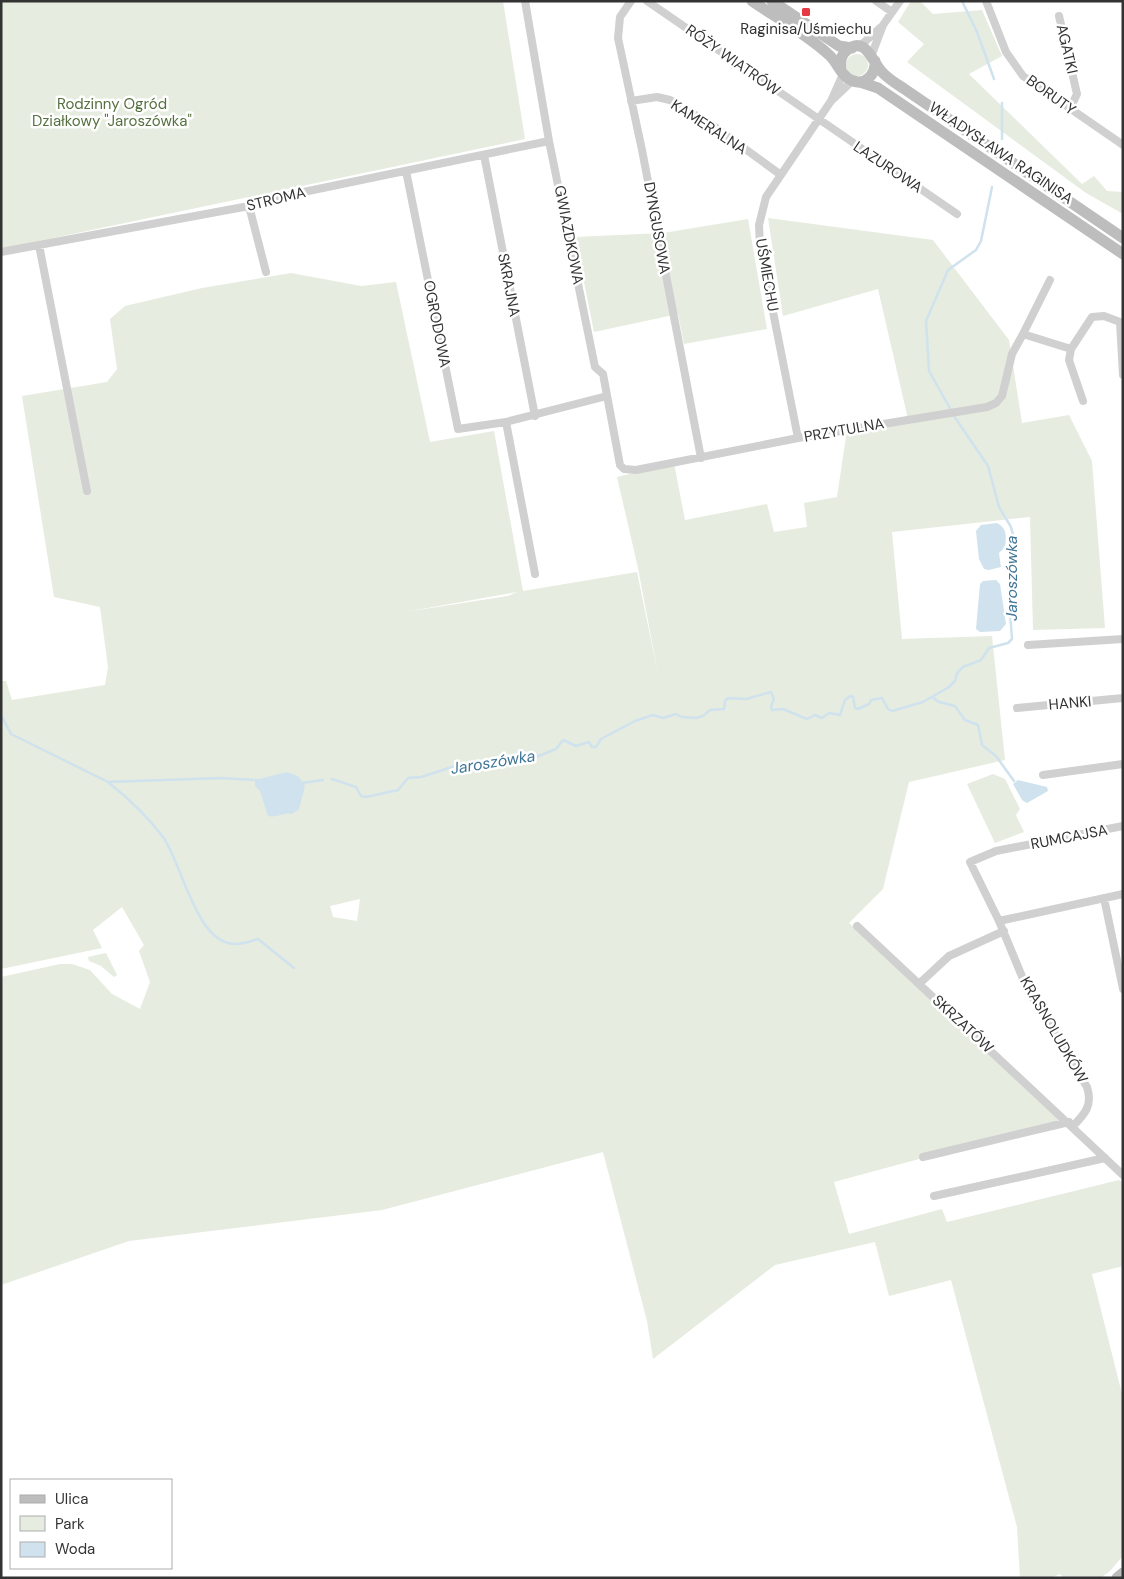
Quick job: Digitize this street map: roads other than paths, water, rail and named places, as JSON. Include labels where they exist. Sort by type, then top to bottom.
[{"type":"main road","points":[[752,1],[828,53],[842,72],[856,82],[868,79],[873,73],[873,57],[856,47],[839,46],[772,1]]},
{"type":"main road","points":[[842,72],[840,62],[843,55],[856,47]]},
{"type":"main road","name":"WŁADYSŁAWA RAGINISA","points":[[873,57],[886,76],[1123,238]]},
{"type":"main road","name":"WŁADYSŁAWA RAGINISA","points":[[856,82],[878,88],[1123,254]]},
{"type":"main road","points":[[1117,1578],[1123,1573]]},
{"type":"street","name":"GWIAZDKOWA","points":[[525,1],[549,141],[595,367],[603,374],[620,465]]},
{"type":"street","name":"DYNGUSOWA","points":[[631,1],[620,17],[617,30],[701,458]]},
{"type":"street","name":"RÓŻY WIATRÓW","points":[[647,1],[819,120]]},
{"type":"street","points":[[876,1],[892,12]]},
{"type":"street","points":[[873,57],[884,25],[900,1]]},
{"type":"street","name":"BORUTY","points":[[986,1],[1006,52],[1023,76],[1123,145]]},
{"type":"street","name":"AGATKI","points":[[1059,16],[1077,94],[1070,109]]},
{"type":"street","points":[[856,47],[884,25]]},
{"type":"street","name":"UŚMIECHU","points":[[798,438],[759,236],[764,203],[831,101],[842,72]]},
{"type":"street","name":"UŚMIECHU","points":[[831,101],[856,82]]},
{"type":"street","name":"KAMERALNA","points":[[631,101],[657,97],[670,100],[715,128],[781,175]]},
{"type":"street","name":"LAZUROWA","points":[[819,120],[957,214]]},
{"type":"street","name":"STROMA","points":[[1,252],[249,206],[289,195],[549,141]]},
{"type":"street","name":"SKRAJNA","points":[[484,155],[535,416]]},
{"type":"street","name":"OGRODOWA","points":[[406,171],[458,428],[535,416],[607,396]]},
{"type":"street","points":[[249,206],[266,272]]},
{"type":"street","points":[[39,245],[87,491]]},
{"type":"street","name":"PRZYTULNA","points":[[620,465],[631,471],[798,438],[992,405],[1002,396],[1012,354],[1050,280]]},
{"type":"street","points":[[1083,401],[1069,360],[1071,349],[1092,317],[1104,316],[1120,322],[1123,375]]},
{"type":"street","points":[[1023,334],[1071,349]]},
{"type":"street","points":[[506,422],[536,574]]},
{"type":"street","points":[[1028,645],[1123,638]]},
{"type":"street","name":"HANKI","points":[[1017,708],[1123,698]]},
{"type":"street","points":[[1043,775],[1123,764]]},
{"type":"street","name":"RUMCAJSA","points":[[970,862],[996,851],[1123,826]]},
{"type":"street","name":"KRASNOLUDKÓW","points":[[970,862],[1000,920],[1026,986],[1087,1087],[1090,1100],[1089,1107],[1071,1124]]},
{"type":"street","points":[[1000,920],[1123,894]]},
{"type":"street","points":[[1104,898],[1123,989]]},
{"type":"street","name":"SKRZATÓW","points":[[857,926],[1071,1124],[1123,1175]]},
{"type":"street","points":[[920,983],[949,956],[1004,931]]},
{"type":"street","points":[[923,1157],[1071,1124]]},
{"type":"street","points":[[934,1196],[1105,1158]]},
{"type":"water","points":[[997,523],[1005,531],[1006,537],[1005,547],[999,553],[1001,567],[989,570],[984,569],[979,559],[976,531],[981,525]]},
{"type":"water","points":[[996,580],[1000,584],[1006,624],[1000,631],[980,632],[976,629],[980,584],[983,581]]},
{"type":"water","points":[[287,772],[298,776],[305,786],[299,809],[292,814],[268,816],[260,791],[255,786],[255,780]]},
{"type":"water","points":[[1018,780],[1047,787],[1048,791],[1027,803],[1022,800],[1013,784]]},
{"type":"waterway","name":"Jaroszówka","points":[[962,1],[977,32],[994,79]]},
{"type":"waterway","points":[[1002,103],[1002,139]]},
{"type":"waterway","name":"Jaroszówka","points":[[951,410],[929,371],[926,321],[948,270],[976,250],[981,241],[992,187]]},
{"type":"waterway","name":"Jaroszówka","points":[[332,779],[356,787],[361,796],[366,797],[398,790],[408,778],[421,777],[455,766],[466,768],[479,762],[497,760],[508,762],[522,758],[531,759],[556,749],[563,740],[576,746],[589,742],[592,747],[596,747],[601,739],[635,721],[653,715],[663,718],[676,714],[682,717],[696,718],[703,716],[710,710],[724,709],[725,701],[728,698],[746,699],[771,692],[774,699],[771,706],[772,710],[783,709],[807,719],[815,715],[822,718],[829,713],[840,715],[845,700],[850,696],[853,697],[855,708],[858,709],[869,704],[871,700],[882,698],[888,709],[892,711],[923,702],[949,687],[963,667],[981,660],[989,648],[1008,643],[1012,639],[1009,597],[1009,567],[1013,535],[1011,527],[999,507],[988,466],[954,416]]},
{"type":"waterway","points":[[932,697],[939,702],[955,706],[965,720],[978,725],[982,745],[996,756],[1014,781]]},
{"type":"waterway","points":[[1,715],[11,734],[108,782],[220,778],[257,780]]},
{"type":"waterway","points":[[302,783],[323,780]]},
{"type":"waterway","points":[[109,783],[138,808],[163,837],[200,917],[210,931],[221,940],[235,944],[258,939],[294,968]]},
{"type":"place","name":"Raginisa/Uśmiechu","points":[[806,12]]},
{"type":"park label","name":"Rodzinny Ogród Działkowy \"Jaroszówka\"","points":[[112,112]]}]
